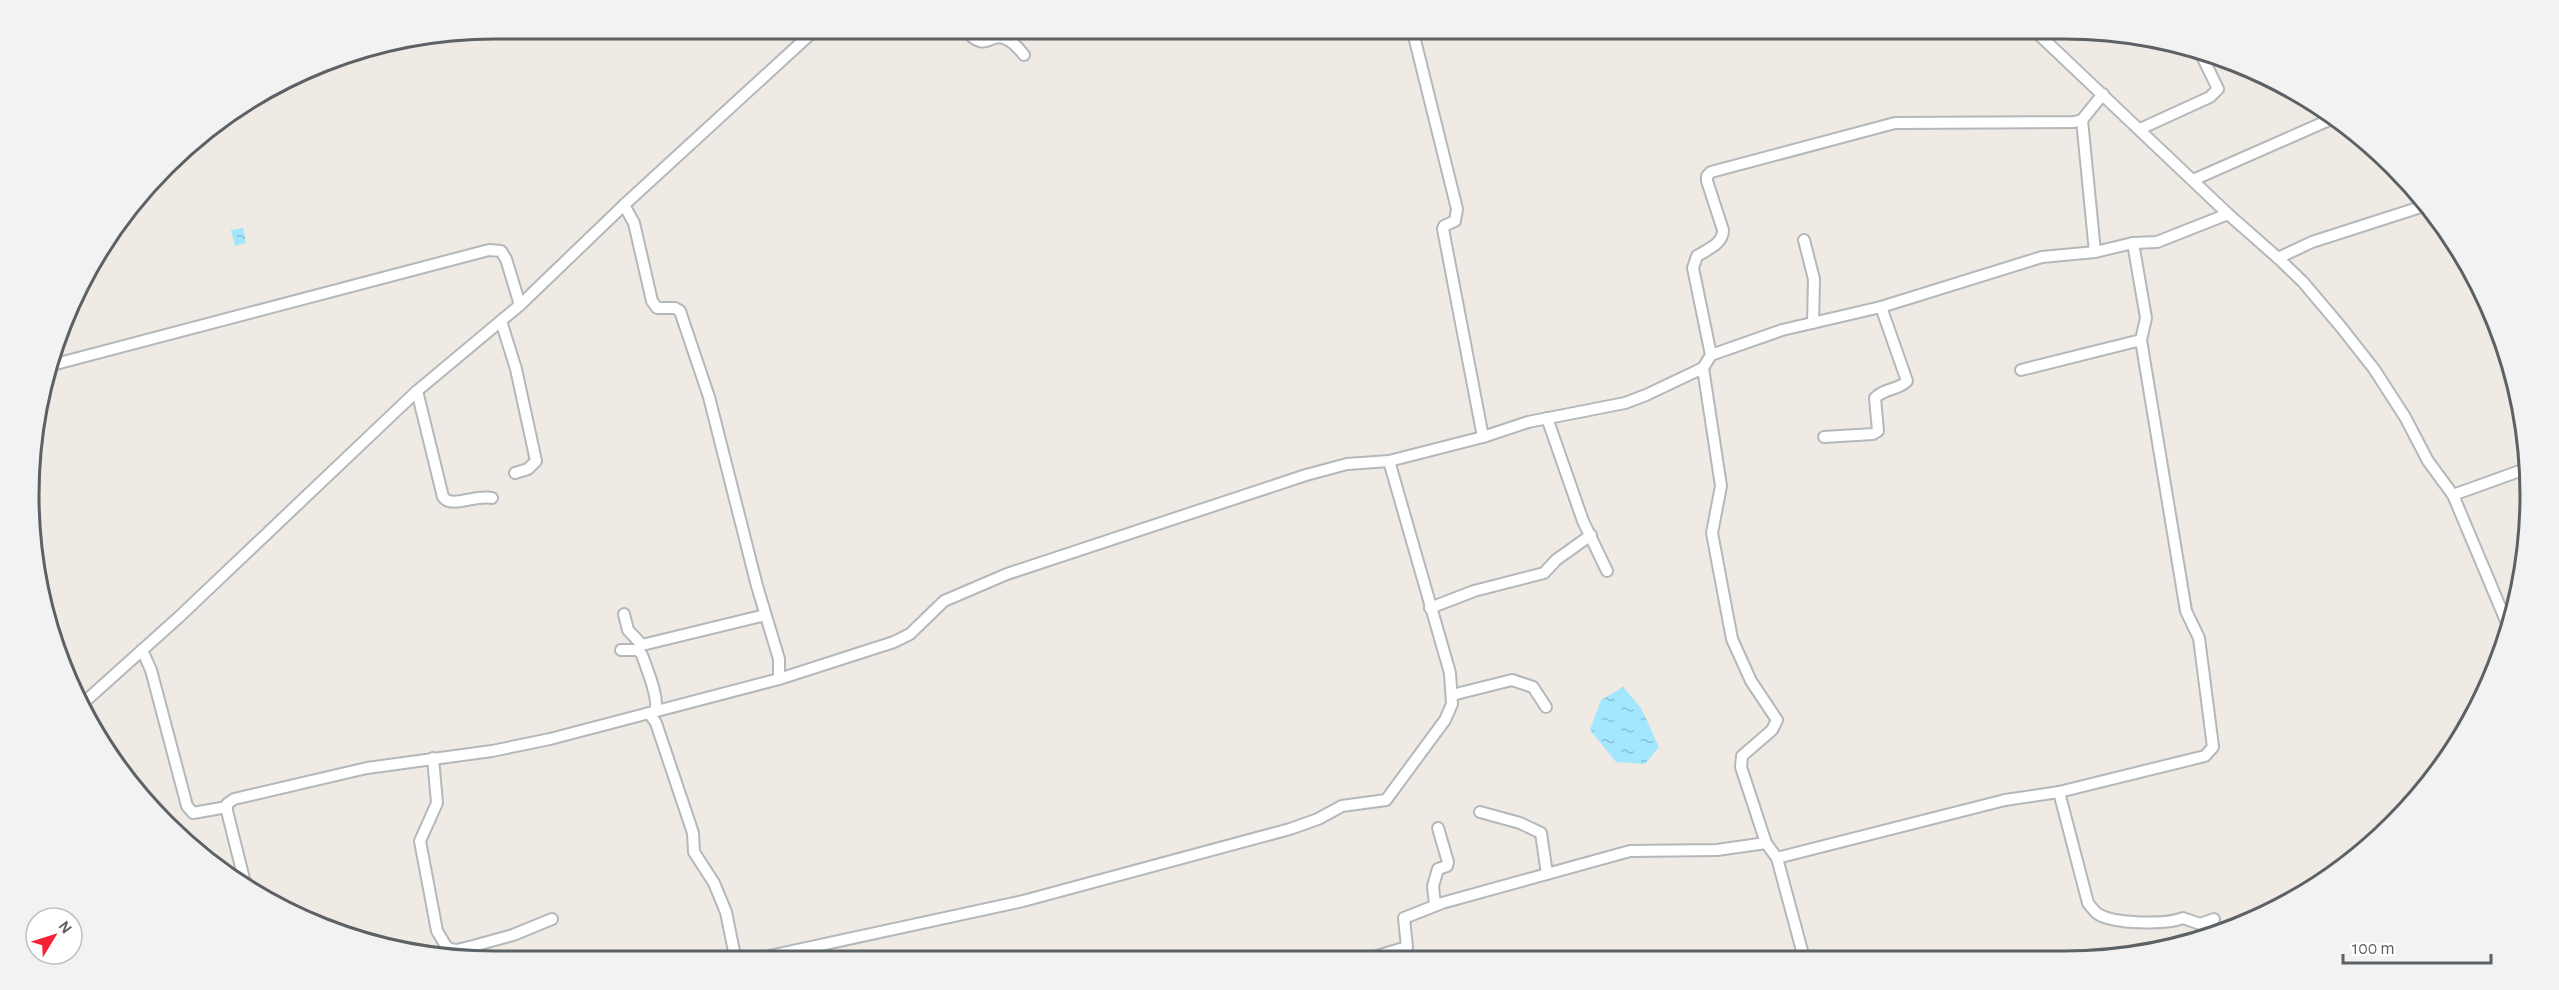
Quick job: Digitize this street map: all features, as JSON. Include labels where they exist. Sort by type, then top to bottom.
[{"type":"street","points":[[87,699],[417,391],[520,305],[624,205],[805,39]]},
{"type":"street","points":[[973,39],[983,43],[994,39]]},
{"type":"street","points":[[1007,39],[1024,55]]},
{"type":"street","points":[[1415,39],[1457,209],[1455,221],[1444,226],[1443,229],[1483,437]]},
{"type":"street","points":[[2044,39],[2303,282],[2374,369],[2405,417],[2428,461],[2453,495],[2503,615]]},
{"type":"street","points":[[2140,129],[2210,97],[2218,90],[2204,61]]},
{"type":"street","points":[[2095,252],[2082,120],[2103,94]]},
{"type":"street","points":[[1802,951],[1777,858],[1766,843],[1741,760],[1776,725],[1777,720],[1751,681],[1732,639],[1712,533],[1721,486],[1704,368],[1711,355],[1693,268],[1696,256],[1718,243],[1723,237],[1707,176],[1724,166],[1895,123],[2052,123],[2082,120]]},
{"type":"street","points":[[2193,180],[2325,122]]},
{"type":"street","points":[[624,205],[634,223],[654,304],[661,309],[678,309],[682,314],[710,397],[765,615],[779,659],[779,679]]},
{"type":"street","points":[[2278,258],[2312,242],[2418,208]]},
{"type":"street","points":[[1711,355],[1782,330],[1881,307],[2042,257],[2095,252],[2133,243],[2157,242],[2228,214]]},
{"type":"street","points":[[1803,240],[1814,279],[1813,323]]},
{"type":"street","points":[[1777,858],[2005,800],[2060,792],[2205,756],[2213,747],[2199,638],[2186,611],[2141,340],[2146,318],[2133,243]]},
{"type":"street","points":[[59,363],[489,250],[501,251],[506,259],[520,305]]},
{"type":"street","points":[[1824,437],[1873,434],[1878,431],[1875,398],[1878,394],[1904,385],[1907,381],[1881,307]]},
{"type":"street","points":[[501,321],[516,369],[536,461],[528,469],[515,473]]},
{"type":"street","points":[[2020,370],[2141,340]]},
{"type":"street","points":[[243,875],[227,807],[228,802],[234,799],[367,768],[550,739],[779,679],[894,642],[910,634],[944,601],[1031,564],[1306,475],[1347,464],[1389,461],[1547,418],[1625,403],[1704,368]]},
{"type":"street","points":[[417,391],[443,497],[446,501],[453,503],[479,496],[492,498]]},
{"type":"street","points":[[1547,418],[1582,520],[1607,571]]},
{"type":"street","points":[[793,951],[1023,901],[1290,829],[1318,819],[1342,806],[1386,800],[1445,720],[1452,704],[1450,673],[1389,461]]},
{"type":"street","points":[[2453,495],[2519,471]]},
{"type":"street","points":[[1430,608],[1474,591],[1540,575],[1547,571],[1556,560],[1591,535]]},
{"type":"street","points":[[624,614],[628,630],[642,645],[765,615]]},
{"type":"street","points":[[142,650],[152,670],[187,806],[193,813],[227,807]]},
{"type":"street","points":[[621,650],[638,650],[642,655],[655,695],[657,707],[652,712]]},
{"type":"street","points":[[1452,695],[1512,680],[1533,687],[1546,707]]},
{"type":"street","points":[[652,712],[693,833],[694,852],[714,883],[726,912],[734,951]]},
{"type":"street","points":[[433,758],[437,803],[420,841],[437,931],[446,946],[454,949]]},
{"type":"street","points":[[2060,792],[2088,903],[2098,914],[2109,919],[2137,922],[2173,922],[2183,918],[2200,924],[2214,919]]},
{"type":"street","points":[[1479,812],[1520,823],[1541,833],[1547,874]]},
{"type":"street","points":[[1435,905],[1433,886],[1438,869],[1448,866],[1438,828]]},
{"type":"street","points":[[1398,951],[1406,949],[1407,945],[1404,918],[1435,905],[1630,851],[1717,850],[1766,843]]},
{"type":"street","points":[[459,949],[513,935],[552,919]]},
{"type":"water","points":[[243,228],[246,243],[235,246],[231,230]]},
{"type":"water","points":[[1623,687],[1641,708],[1659,747],[1645,764],[1616,762],[1590,730],[1601,700]]}]
